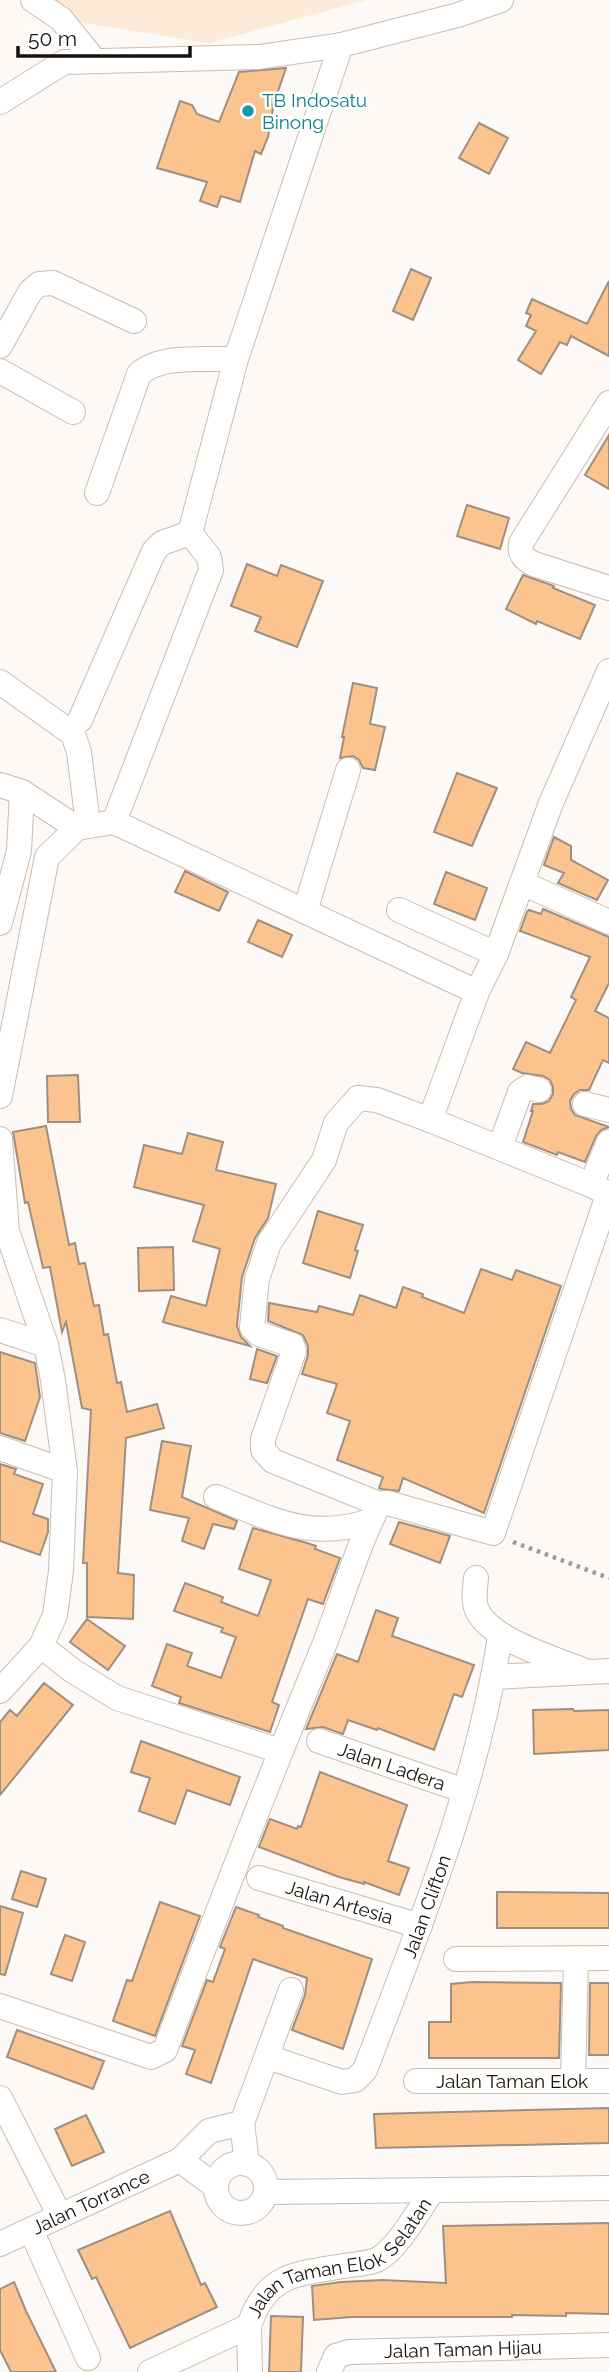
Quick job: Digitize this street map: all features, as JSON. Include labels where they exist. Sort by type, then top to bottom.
[{"type":"street","points":[[33,0],[67,9],[95,61]]},
{"type":"street","points":[[0,102],[64,62],[259,57],[341,44],[458,15],[501,0]]},
{"type":"street","points":[[64,62],[67,9]]},
{"type":"street","points":[[190,533],[236,359],[341,44]]},
{"type":"street","points":[[0,346],[30,292],[39,284],[53,283],[134,321]]},
{"type":"street","points":[[97,493],[139,374],[148,366],[162,362],[236,359]]},
{"type":"street","points":[[0,371],[73,412]]},
{"type":"street","points":[[609,403],[521,543],[520,549],[526,560],[534,564],[609,589]]},
{"type":"street","points":[[80,720],[154,551],[162,543],[190,533]]},
{"type":"street","points":[[114,822],[211,570],[209,557],[190,533]]},
{"type":"street","points":[[430,1120],[477,992],[496,954],[551,803],[609,671]]},
{"type":"street","points":[[0,682],[72,734],[79,752],[82,826]]},
{"type":"street","points":[[305,911],[348,770]]},
{"type":"street","points":[[11,788],[82,826]]},
{"type":"street","points":[[0,923],[19,851],[11,788]]},
{"type":"street","points":[[0,1096],[47,857],[82,826],[114,822],[477,992]]},
{"type":"street","points":[[19,851],[47,857]]},
{"type":"street","points":[[522,883],[609,922]]},
{"type":"street","points":[[400,910],[496,954]]},
{"type":"street","points":[[500,1147],[520,1092],[527,1087],[539,1090]]},
{"type":"street","points":[[216,1497],[290,1526],[334,1530],[375,1512],[388,1503],[493,1533],[607,1198],[601,1190],[591,1185],[500,1147],[377,1100],[358,1098],[336,1123],[324,1160],[269,1243],[257,1279],[252,1326],[259,1334],[292,1345],[294,1351],[263,1439],[263,1450],[273,1461],[375,1512]]},
{"type":"street","points":[[585,1104],[609,1110]]},
{"type":"street","points":[[0,1139],[4,1229],[46,1345],[65,1471],[61,1571],[55,1615],[41,1646],[2,1686]]},
{"type":"street","points":[[591,1185],[609,1142]]},
{"type":"street","points":[[0,1330],[46,1345]]},
{"type":"street","points":[[0,1448],[65,1471]]},
{"type":"street","points":[[0,2006],[151,2057],[165,2050],[375,1512]]},
{"type":"street","points":[[476,1578],[474,1603],[477,1612],[500,1636],[599,1672]]},
{"type":"street","name":"Jalan Clifton","points":[[268,2057],[342,2082],[355,2080],[365,2070],[447,1854],[494,1677],[500,1636]]},
{"type":"street","points":[[41,1646],[73,1671],[117,1698],[280,1751]]},
{"type":"street","points":[[494,1677],[599,1672]]},
{"type":"street","name":"Jalan Ladera","points":[[319,1741],[465,1791]]},
{"type":"street","name":"Jalan Artesia","points":[[259,1878],[420,1926]]},
{"type":"street","points":[[573,2081],[576,1958]]},
{"type":"street","points":[[456,1959],[609,1958]]},
{"type":"street","points":[[247,2164],[242,2123],[291,1990]]},
{"type":"street","name":"Jalan Taman Elok","points":[[416,2081],[609,2081]]},
{"type":"street","points":[[0,2098],[61,2216]]},
{"type":"street","name":"Jalan Torrance","points":[[0,2244],[180,2160],[209,2131],[242,2123]]},
{"type":"street","points":[[180,2160],[215,2186]]},
{"type":"street","points":[[247,2164],[261,2174],[266,2192],[258,2206],[251,2211],[234,2212],[220,2203],[215,2186],[217,2177],[230,2165],[247,2164]]},
{"type":"street","points":[[266,2192],[609,2188]]},
{"type":"street","name":"Jalan Taman Elok Selatan","points":[[250,2372],[248,2326],[256,2305],[267,2291],[280,2281],[307,2272],[376,2260],[390,2251],[433,2190]]},
{"type":"street","points":[[31,2230],[88,2358]]},
{"type":"street","name":"Jalan Taman Elok Selatan","points":[[150,2372],[248,2326]]},
{"type":"street","name":"Jalan Taman Hijau","points":[[329,2372],[336,2356],[349,2352],[609,2345]]},
{"type":"path","points":[[493,1533],[609,1578]]},
{"type":"shaded area","points":[[46,0],[366,0],[209,43],[77,22]]},
{"type":"building","points":[[286,68],[274,103],[268,137],[261,154],[255,151],[240,202],[221,196],[217,207],[200,201],[207,182],[157,168],[180,101],[192,105],[197,114],[219,122],[239,72]]},
{"type":"building","points":[[479,123],[508,138],[489,174],[459,158]]},
{"type":"building","points":[[411,269],[431,278],[413,320],[393,311]]},
{"type":"building","points":[[609,281],[609,356],[571,336],[567,345],[560,342],[541,374],[518,360],[536,331],[526,326],[531,315],[526,313],[532,299],[587,324]]},
{"type":"building","points":[[609,435],[609,489],[585,475]]},
{"type":"building","points":[[467,505],[509,518],[500,549],[457,536]]},
{"type":"building","points":[[247,564],[277,576],[281,565],[323,581],[297,647],[255,631],[261,617],[231,606]]},
{"type":"building","points":[[523,575],[595,605],[580,639],[537,621],[536,624],[506,609]]},
{"type":"building","points":[[353,683],[377,688],[370,724],[385,727],[375,770],[363,768],[353,756],[340,758]]},
{"type":"building","points":[[457,773],[497,788],[472,846],[434,832]]},
{"type":"building","points":[[554,837],[571,846],[571,860],[608,880],[597,900],[558,883],[564,873],[544,865]]},
{"type":"building","points":[[185,871],[228,892],[219,911],[175,892]]},
{"type":"building","points":[[446,872],[487,888],[475,920],[434,904]]},
{"type":"building","points":[[543,909],[609,937],[609,983],[595,1011],[609,1018],[609,1063],[603,1060],[589,1090],[580,1090],[570,1101],[575,1115],[609,1127],[596,1136],[585,1162],[523,1142],[533,1104],[549,1101],[553,1087],[550,1080],[543,1076],[513,1069],[526,1042],[550,1053],[576,1000],[571,997],[590,957],[520,931],[529,910],[541,914]]},
{"type":"building","points":[[258,920],[292,935],[282,957],[248,942]]},
{"type":"building","points":[[78,1075],[80,1122],[48,1122],[47,1076]]},
{"type":"building","points":[[46,1126],[69,1245],[75,1243],[79,1264],[85,1263],[94,1306],[99,1305],[104,1335],[108,1334],[117,1383],[121,1382],[127,1412],[157,1404],[164,1428],[126,1438],[118,1573],[134,1575],[133,1619],[87,1617],[87,1563],[83,1563],[91,1410],[82,1408],[66,1322],[62,1332],[50,1267],[43,1268],[28,1202],[25,1203],[13,1132]]},
{"type":"building","points":[[188,1133],[223,1142],[216,1170],[276,1184],[268,1218],[255,1238],[242,1277],[237,1326],[241,1337],[250,1346],[163,1322],[171,1296],[206,1306],[220,1249],[193,1241],[204,1205],[134,1187],[144,1145],[182,1154]]},
{"type":"building","points":[[318,1211],[363,1225],[350,1278],[303,1263]]},
{"type":"building","points":[[173,1247],[174,1290],[139,1291],[138,1248]]},
{"type":"building","points":[[481,1269],[512,1280],[516,1270],[561,1286],[484,1513],[403,1478],[399,1491],[381,1489],[379,1488],[383,1477],[337,1460],[350,1421],[327,1413],[337,1384],[302,1374],[308,1355],[308,1346],[303,1335],[268,1321],[269,1303],[317,1312],[319,1306],[353,1315],[360,1295],[396,1308],[403,1287],[464,1313]]},
{"type":"building","points":[[257,1349],[277,1356],[267,1383],[250,1379]]},
{"type":"building","points":[[0,1352],[35,1363],[40,1397],[25,1441],[0,1433]]},
{"type":"building","points":[[162,1441],[191,1446],[182,1497],[237,1521],[234,1529],[213,1524],[204,1549],[182,1541],[189,1518],[150,1510]]},
{"type":"building","points":[[0,1464],[16,1469],[14,1474],[43,1484],[33,1514],[48,1519],[48,1532],[40,1555],[0,1541]]},
{"type":"building","points":[[399,1522],[450,1536],[440,1563],[390,1544]]},
{"type":"building","points":[[253,1528],[316,1546],[315,1549],[340,1558],[323,1604],[308,1599],[272,1702],[279,1705],[270,1732],[179,1703],[181,1697],[152,1686],[167,1644],[192,1653],[187,1666],[221,1678],[236,1637],[221,1632],[223,1628],[174,1611],[185,1583],[223,1597],[221,1602],[258,1616],[271,1580],[239,1569]]},
{"type":"building","points":[[376,1610],[398,1618],[392,1636],[474,1665],[462,1697],[454,1694],[434,1750],[378,1728],[377,1730],[348,1720],[343,1734],[323,1727],[306,1729],[337,1654],[358,1662]]},
{"type":"building","points":[[87,1619],[125,1646],[108,1670],[70,1642]]},
{"type":"building","points":[[44,1683],[73,1705],[0,1795],[0,1722],[10,1710],[17,1716]]},
{"type":"building","points":[[533,1710],[609,1710],[609,1750],[534,1754]]},
{"type":"building","points":[[141,1741],[240,1777],[230,1805],[187,1790],[175,1824],[139,1811],[150,1778],[131,1772]]},
{"type":"building","points":[[320,1772],[407,1805],[388,1861],[409,1868],[399,1895],[364,1882],[339,1877],[259,1847],[270,1819],[297,1829],[298,1826],[301,1827]]},
{"type":"building","points":[[21,1871],[46,1879],[37,1907],[12,1899]]},
{"type":"building","points":[[497,1892],[609,1893],[609,1928],[497,1928]]},
{"type":"building","points":[[160,1902],[200,1916],[155,2036],[113,2021],[127,1980],[132,1981]]},
{"type":"building","points":[[0,1906],[23,1913],[5,1975],[0,1974]]},
{"type":"building","points":[[236,1907],[283,1928],[372,1959],[343,2049],[292,2030],[305,1995],[307,1978],[253,1959],[211,2083],[186,2074],[195,2050],[182,2046],[207,1980],[213,1982],[225,1949],[220,1947]]},
{"type":"building","points":[[65,1935],[85,1942],[72,1981],[51,1974]]},
{"type":"building","points":[[561,1983],[559,2058],[429,2058],[429,2022],[451,2022],[451,1984]]},
{"type":"building","points":[[590,1983],[609,1983],[609,2055],[589,2055]]},
{"type":"building","points":[[17,2030],[104,2061],[93,2089],[7,2057]]},
{"type":"building","points":[[609,2108],[609,2143],[376,2148],[374,2114]]},
{"type":"building","points":[[86,2115],[104,2152],[72,2166],[55,2129]]},
{"type":"building","points":[[170,2211],[201,2285],[205,2283],[217,2307],[130,2348],[96,2277],[92,2279],[78,2250]]},
{"type":"building","points":[[609,2223],[609,2314],[352,2317],[314,2320],[312,2286],[382,2280],[446,2283],[443,2226]]},
{"type":"building","points":[[14,2282],[56,2372],[11,2372],[0,2350],[0,2289]]},
{"type":"building","points":[[271,2316],[303,2317],[301,2372],[269,2372]]},
{"type":"place","name":"TB Indosatu Binong","points":[[248,111]]}]
